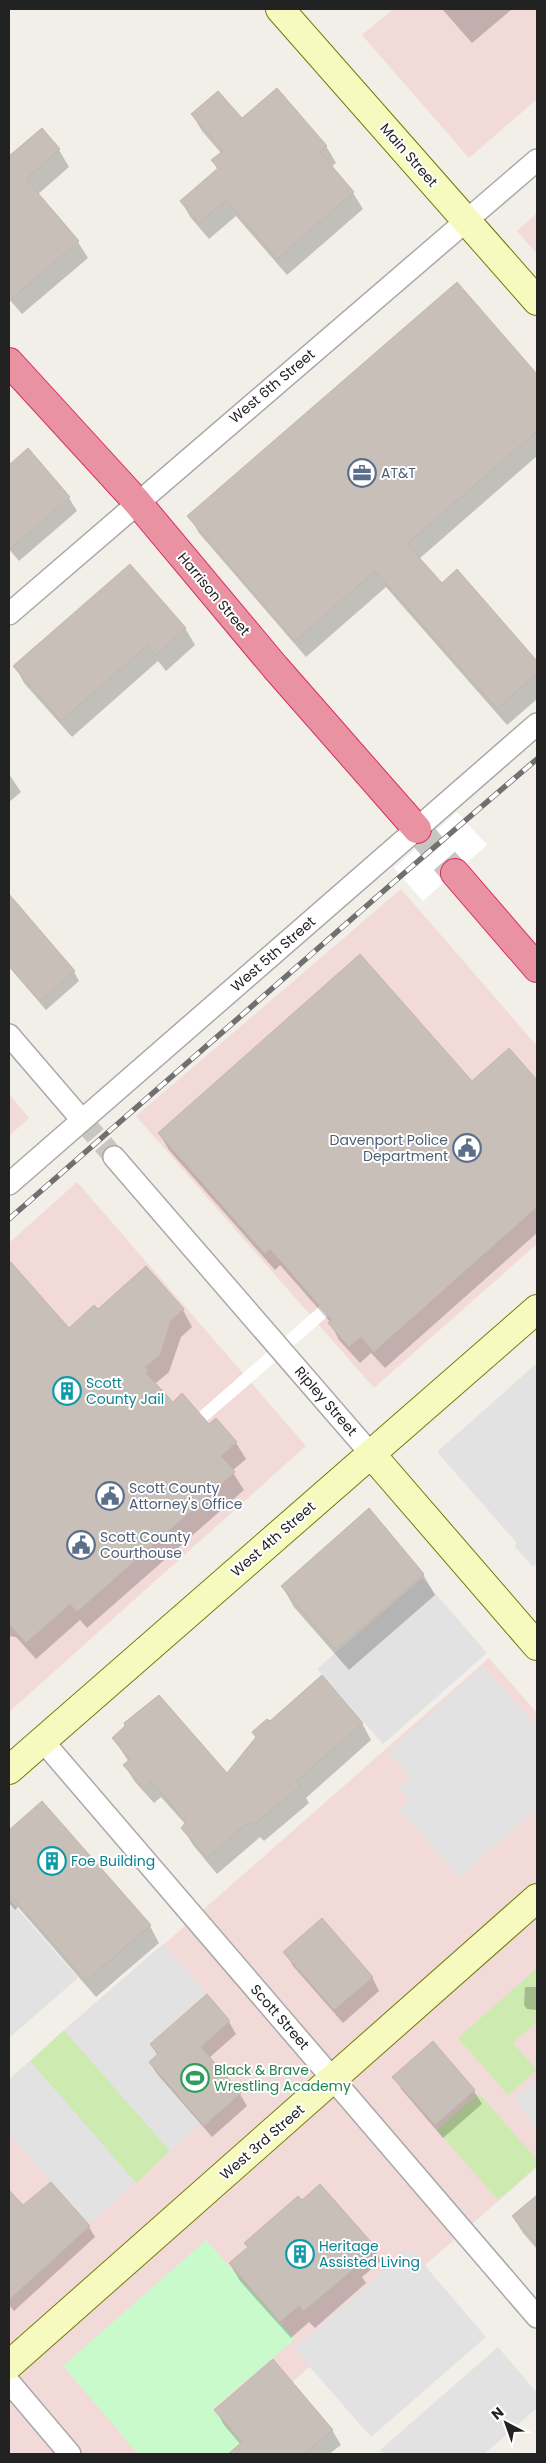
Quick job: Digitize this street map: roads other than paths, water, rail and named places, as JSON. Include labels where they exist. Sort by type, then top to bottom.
[{"type":"highway","name":"Harrison Street","points":[[9,362],[137,502],[275,667],[417,829]]},
{"type":"highway","points":[[455,873],[537,968]]},
{"type":"street","name":"Main Street","points":[[280,9],[537,301]]},
{"type":"street","name":"West 6th Street","points":[[9,614],[537,160]]},
{"type":"street","name":"West 5th Street","points":[[9,1184],[537,724]]},
{"type":"street","points":[[9,1035],[82,1120]]},
{"type":"street","name":"Ripley Street","points":[[114,1157],[537,1646]]},
{"type":"street","name":"West 4th Street","points":[[9,1770],[537,1309]]},
{"type":"street","name":"Scott Street","points":[[42,1740],[537,2317]]},
{"type":"street","name":"West 3rd Street","points":[[9,2365],[334,2080],[537,1898]]},
{"type":"street","points":[[9,2382],[70,2454]]},
{"type":"tunnel","points":[[417,829],[455,873]]},
{"type":"tunnel","points":[[82,1120],[114,1157]]},
{"type":"railway","points":[[9,1219],[537,759]]},
{"type":"place","name":"AT&T","points":[[362,473]]},
{"type":"place","name":"Davenport Police Department","points":[[467,1148]]},
{"type":"place","name":"Scott County Jail","points":[[67,1391]]},
{"type":"place","name":"Scott County Attorney's Office","points":[[110,1496]]},
{"type":"place","name":"Scott County Courthouse","points":[[81,1545]]},
{"type":"place","name":"Foe Building","points":[[52,1861]]},
{"type":"place","name":"Black & Brave Wrestling Academy","points":[[195,2078]]},
{"type":"place","name":"Heritage Assisted Living","points":[[300,2254]]}]
